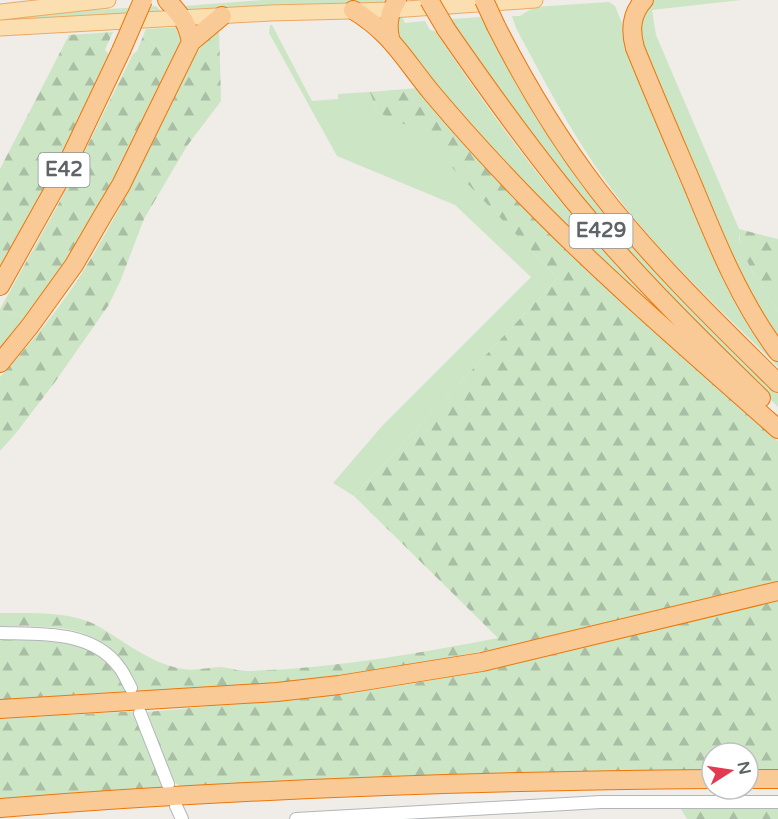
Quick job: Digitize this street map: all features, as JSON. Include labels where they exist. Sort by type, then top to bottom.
[{"type":"highway","name":"E42","points":[[0,286],[61,177],[143,0]]},
{"type":"highway","points":[[167,0],[184,18],[191,42]]},
{"type":"highway","name":"E429","points":[[429,0],[501,107],[560,185],[651,288],[778,415]]},
{"type":"highway","name":"E429","points":[[484,0],[535,97],[596,189],[666,271],[778,382]]},
{"type":"highway","points":[[644,0],[636,10],[631,24],[631,35],[635,48],[728,265],[759,323],[778,352]]},
{"type":"highway","points":[[390,38],[387,27],[394,5]]},
{"type":"highway","points":[[353,10],[390,38],[438,100],[530,201],[634,300],[778,429]]},
{"type":"highway","points":[[0,363],[74,265],[104,215],[191,42],[222,16]]},
{"type":"highway","points":[[0,709],[277,692],[350,684],[482,662],[778,591]]},
{"type":"highway","points":[[0,808],[212,792],[592,780],[700,779]]},
{"type":"highway","points":[[760,779],[778,779]]},
{"type":"main road","points":[[0,12],[108,0]]},
{"type":"main road","points":[[0,28],[353,10],[394,5],[535,0]]},
{"type":"street","points":[[0,633],[69,637],[90,644],[108,655],[119,667],[131,688]]},
{"type":"street","points":[[140,713],[168,784]]},
{"type":"street","points":[[296,819],[601,802],[778,802]]},
{"type":"street","points":[[176,806],[182,819]]},
{"type":"green space","points":[[263,0],[393,0],[390,4],[191,15],[184,6]]},
{"type":"green space","points":[[655,0],[741,0],[652,10],[656,35],[739,229],[739,239],[752,271],[778,312],[778,337],[739,272],[636,29],[643,5]]},
{"type":"green space","points":[[609,2],[615,6],[708,233],[778,356],[778,367],[661,250],[610,187],[554,98],[516,28],[512,16],[520,16],[534,7]]},
{"type":"green space","points":[[156,6],[166,16],[0,25],[0,16]]},
{"type":"green space","points":[[395,15],[401,15],[405,23],[425,21],[430,30],[435,31],[487,106],[542,179],[612,260],[686,339],[567,231],[400,47]]},
{"type":"green space","points":[[481,17],[486,26],[490,27],[533,105],[778,390],[778,407],[635,263],[543,154],[451,19]]},
{"type":"green space","points":[[270,25],[312,101],[338,99],[338,94],[370,92],[377,112],[415,128],[558,278],[354,496],[333,483],[383,425],[531,277],[455,205],[337,156],[269,33]]},
{"type":"green space","points":[[180,27],[185,35],[160,90],[164,72],[163,59],[157,47],[144,34],[146,29]]},
{"type":"green space","points":[[219,29],[221,101],[187,146],[144,219],[120,282],[108,306],[55,382],[0,451],[0,377],[46,323],[78,280],[130,188],[196,54],[209,36]]},
{"type":"green space","points":[[113,32],[105,50],[110,55],[75,133],[0,270],[0,169],[69,35]]},
{"type":"green space","points":[[144,34],[157,47],[163,59],[164,72],[160,90],[89,229],[29,319],[0,309],[58,205]]},
{"type":"green space","points":[[418,88],[461,140],[525,209],[778,441],[778,581],[601,625],[422,663],[261,684],[138,691],[125,668],[98,640],[65,629],[0,626],[0,613],[73,617],[94,624],[159,662],[187,670],[219,667],[246,671],[278,670],[341,664],[498,638],[354,496],[558,278],[415,129],[377,112],[370,92]]},
{"type":"green space","points":[[739,229],[778,239],[778,312],[747,261]]},
{"type":"green space","points":[[0,309],[29,319],[0,356]]},
{"type":"green space","points":[[778,600],[778,772],[760,771],[760,741],[700,741],[700,771],[181,787],[173,781],[147,712],[272,701],[396,686],[540,658]]},
{"type":"green space","points":[[0,636],[47,637],[79,643],[105,659],[116,671],[127,691],[0,700]]},
{"type":"green space","points":[[135,712],[164,783],[159,789],[0,801],[0,719]]},
{"type":"green space","points":[[676,801],[778,802],[778,819],[687,819]]}]
